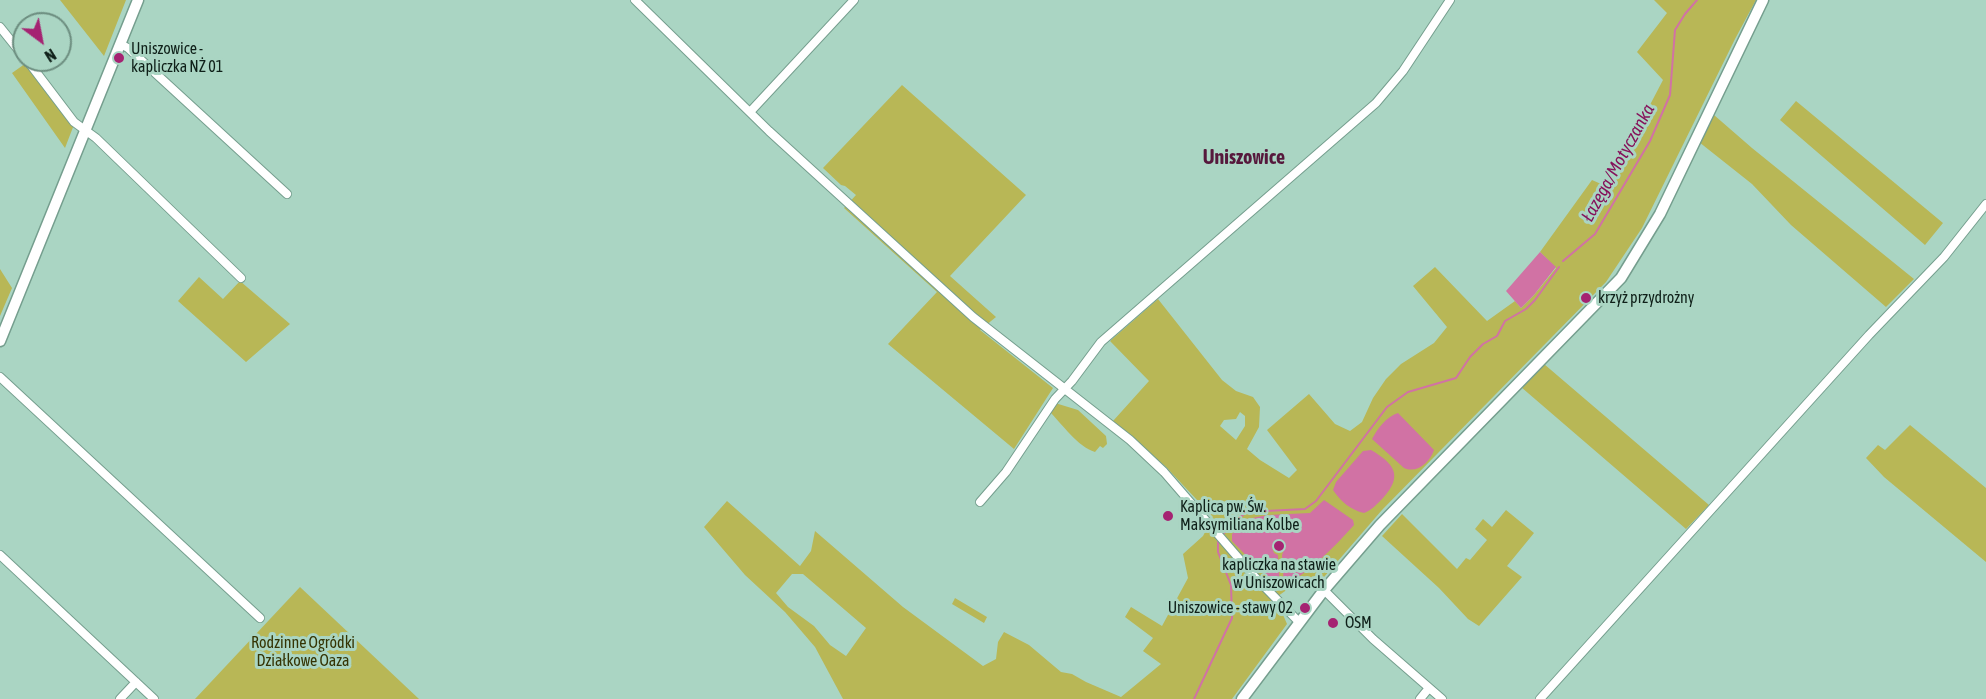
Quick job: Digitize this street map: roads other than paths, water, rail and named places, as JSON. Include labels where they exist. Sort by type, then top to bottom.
[{"type":"street","points":[[0,341],[138,0]]},
{"type":"street","points":[[635,0],[750,112],[973,316],[1130,440],[1164,472],[1225,543],[1299,622]]},
{"type":"street","points":[[750,112],[854,0]]},
{"type":"street","points":[[980,502],[1006,472],[1055,399],[1101,342],[1376,103],[1403,71],[1450,0]]},
{"type":"street","points":[[1242,699],[1324,590],[1393,510],[1621,278],[1659,214],[1762,0]]},
{"type":"street","points":[[0,27],[12,42]]},
{"type":"street","points":[[120,44],[128,48],[287,194]]},
{"type":"street","points":[[36,72],[74,122],[96,138],[241,278]]},
{"type":"street","points":[[1540,699],[1869,335],[1944,257],[1986,204]]},
{"type":"street","points":[[0,377],[260,618]]},
{"type":"street","points":[[0,555],[154,699]]},
{"type":"street","points":[[1324,590],[1373,639],[1442,699]]},
{"type":"street","points":[[120,699],[136,682]]},
{"type":"street","points":[[1420,699],[1429,688]]},
{"type":"waterway","name":"Łazęga/Motyczanka","points":[[1563,261],[1595,234],[1650,141],[1670,95],[1675,30],[1697,0]]},
{"type":"waterway","name":"Łazęga/Motyczanka","points":[[1222,535],[1246,512],[1305,509],[1316,501],[1387,407],[1408,392],[1456,378],[1470,357],[1483,344],[1497,336],[1505,321],[1526,309],[1535,300],[1559,267]]},
{"type":"waterway","name":"Łazęga/Motyczanka","points":[[1194,699],[1232,618],[1231,585],[1218,552],[1218,539]]},
{"type":"place","name":"Uniszowice - kapliczka NŻ 01","points":[[119,58]]},
{"type":"place","name":"krzyż przydrożny","points":[[1586,298]]},
{"type":"place","name":"Kaplica pw. Św. Maksymiliana Kolbe","points":[[1168,516]]},
{"type":"place","name":"kapliczka na stawie w Uniszowicach","points":[[1279,546]]},
{"type":"place","name":"Uniszowice - stawy 02","points":[[1305,608]]},
{"type":"place","name":"OSM","points":[[1333,623]]},
{"type":"district","name":"Uniszowice","points":[[1244,158]]},
{"type":"park label","name":"Rodzinne Ogródki Działkowe Oaza","points":[[303,652]]}]
